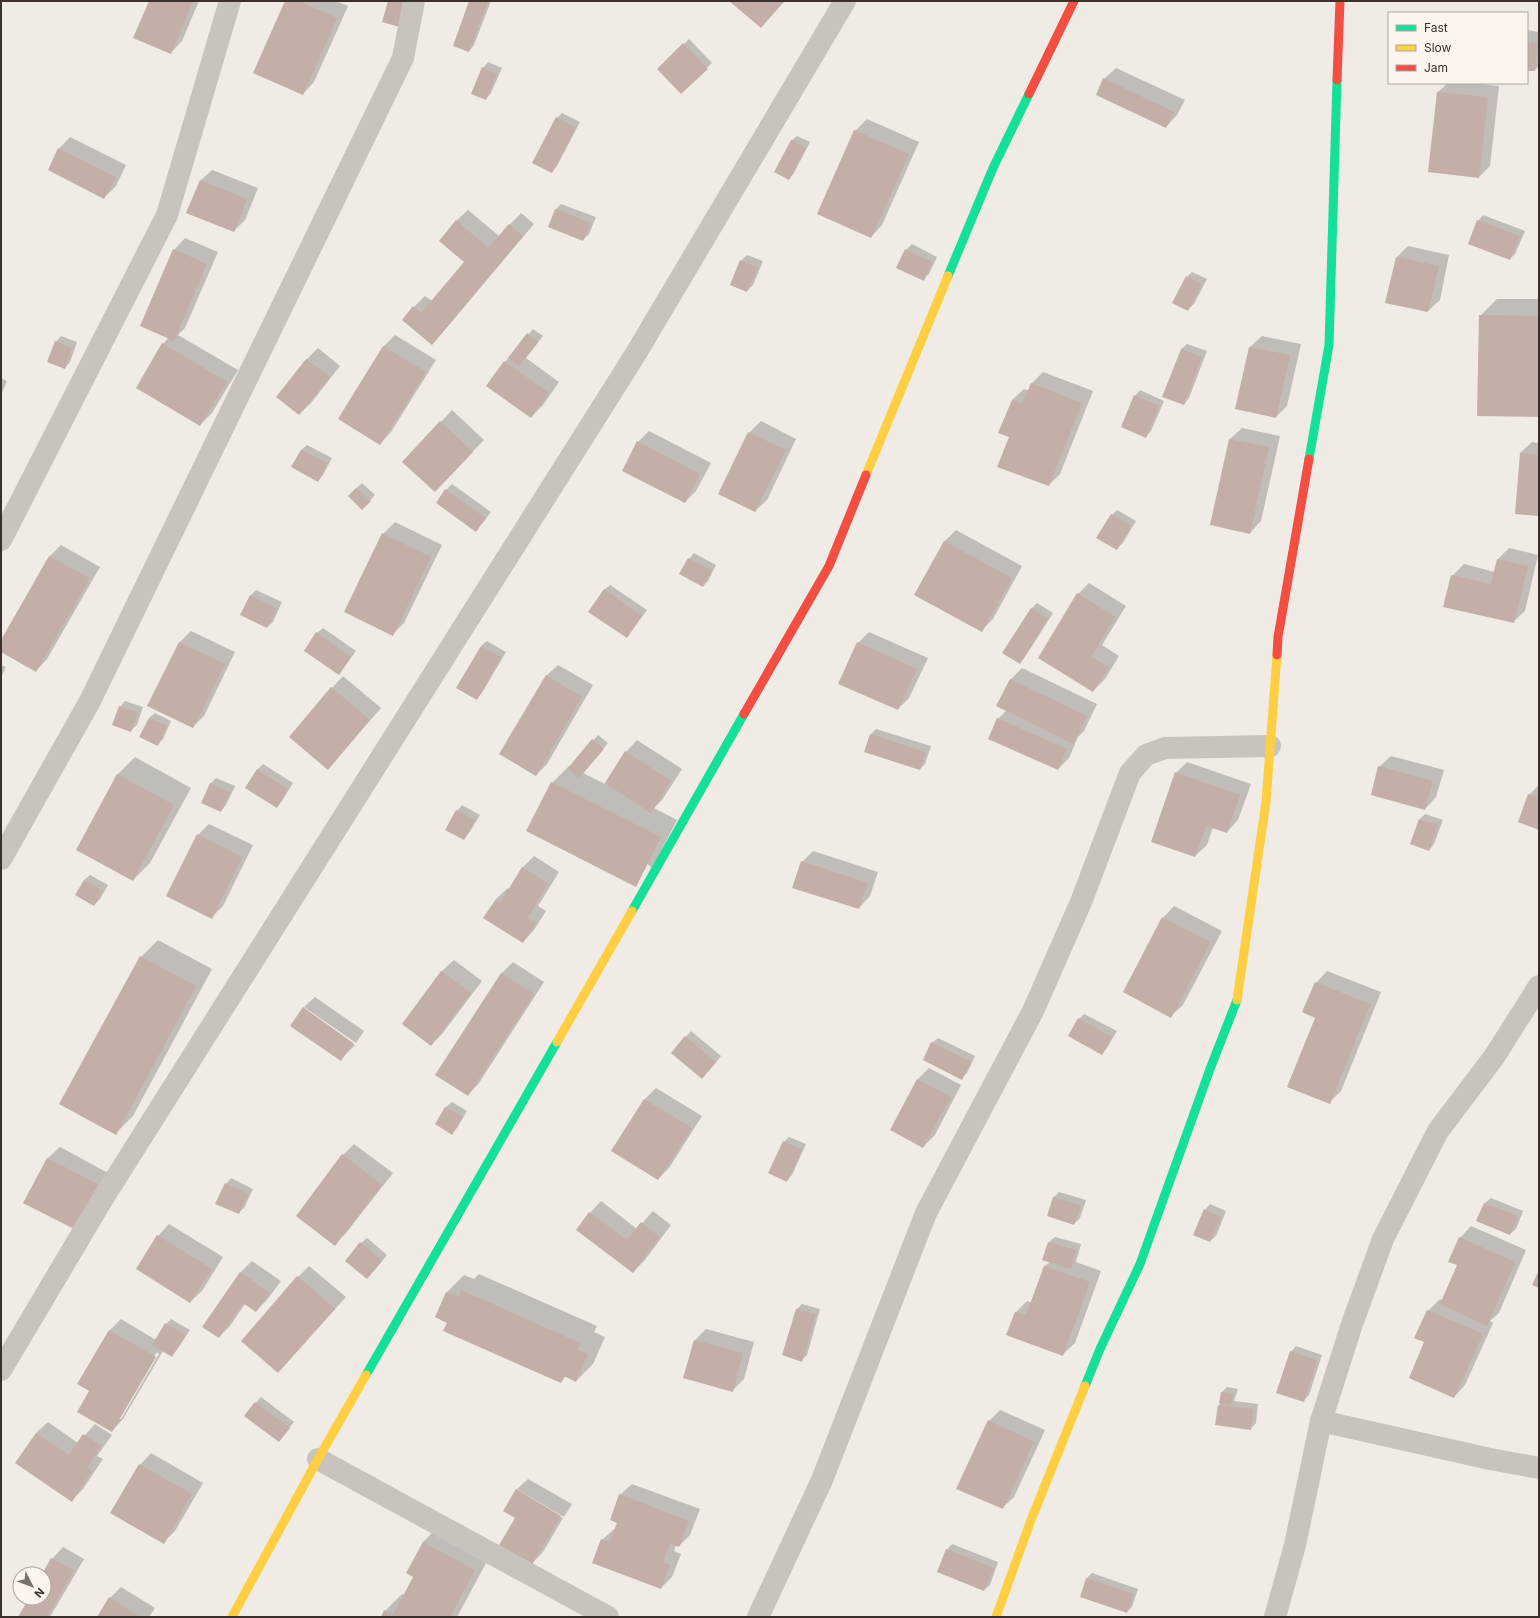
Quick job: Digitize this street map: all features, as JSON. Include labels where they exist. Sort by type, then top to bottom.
[{"type":"street","points":[[1,540],[167,215],[230,1]]},
{"type":"street","points":[[1,859],[90,701],[403,58],[414,1]]},
{"type":"street","points":[[1,1370],[102,1200],[635,355],[845,1]]},
{"type":"street","points":[[232,1617],[318,1459],[829,566],[993,168],[1074,1]]},
{"type":"street","points":[[996,1617],[1031,1520],[1097,1357],[1140,1264],[1210,1069],[1238,997],[1266,802],[1278,637],[1328,345],[1340,1]]},
{"type":"street","points":[[758,1617],[822,1480],[926,1213],[1033,1011],[1081,902],[1130,773],[1146,755],[1165,748],[1270,746]]},
{"type":"street","points":[[1275,1617],[1295,1545],[1321,1421],[1352,1324],[1386,1232],[1438,1131],[1494,1057],[1539,986]]},
{"type":"street","points":[[1321,1421],[1490,1459],[1539,1468]]},
{"type":"street","points":[[318,1459],[608,1617]]},
{"type":"building","points":[[149,1],[193,1],[171,54],[133,38]]},
{"type":"building","points":[[285,1],[299,1],[337,18],[303,95],[253,73]]},
{"type":"building","points":[[388,1],[410,1],[403,28],[382,22]]},
{"type":"building","points":[[469,1],[488,1],[469,52],[453,46]]},
{"type":"building","points":[[729,1],[784,1],[761,28]]},
{"type":"building","points":[[1528,42],[1538,43],[1535,71],[1528,71]]},
{"type":"building","points":[[683,43],[708,69],[681,94],[657,69]]},
{"type":"building","points":[[482,67],[497,74],[486,100],[471,94]]},
{"type":"building","points":[[1103,78],[1174,112],[1166,128],[1096,95]]},
{"type":"building","points":[[1437,92],[1488,97],[1479,178],[1428,172]]},
{"type":"building","points":[[556,117],[576,128],[552,173],[532,163]]},
{"type":"building","points":[[854,130],[909,154],[871,238],[817,214]]},
{"type":"building","points":[[791,140],[806,148],[789,180],[774,172]]},
{"type":"building","points":[[58,148],[116,177],[104,199],[48,170]]},
{"type":"building","points":[[200,180],[247,199],[234,232],[186,213]]},
{"type":"building","points":[[555,209],[591,223],[583,241],[548,227]]},
{"type":"building","points":[[456,220],[488,248],[509,224],[523,236],[432,345],[402,320],[413,306],[421,313],[464,262],[439,241]]},
{"type":"building","points":[[1477,220],[1520,236],[1510,260],[1468,244]]},
{"type":"building","points":[[173,249],[207,264],[174,341],[140,326]]},
{"type":"building","points":[[905,249],[932,262],[924,281],[896,268]]},
{"type":"building","points":[[1396,257],[1439,266],[1428,312],[1385,303]]},
{"type":"building","points":[[740,260],[758,267],[747,292],[730,285]]},
{"type":"building","points":[[1186,276],[1202,284],[1188,311],[1172,303]]},
{"type":"building","points":[[1479,315],[1539,316],[1539,417],[1477,416]]},
{"type":"building","points":[[527,333],[538,342],[519,366],[508,358]]},
{"type":"building","points":[[55,341],[72,348],[65,369],[47,362]]},
{"type":"building","points":[[162,343],[227,382],[200,426],[136,388]]},
{"type":"building","points":[[383,346],[426,372],[380,445],[338,419]]},
{"type":"building","points":[[1249,347],[1290,355],[1276,418],[1235,409]]},
{"type":"building","points":[[1181,349],[1202,357],[1184,405],[1162,397]]},
{"type":"building","points":[[306,359],[330,377],[299,415],[276,397]]},
{"type":"building","points":[[504,361],[549,393],[531,418],[486,386]]},
{"type":"building","points":[[1031,383],[1082,403],[1049,486],[997,467],[1009,437],[998,433],[1012,400],[1022,404]]},
{"type":"building","points":[[1134,395],[1159,406],[1146,438],[1121,427]]},
{"type":"building","points":[[440,421],[473,452],[435,492],[402,462]]},
{"type":"building","points":[[748,432],[786,450],[755,512],[718,494]]},
{"type":"building","points":[[1229,439],[1269,447],[1250,534],[1210,525]]},
{"type":"building","points":[[637,441],[700,474],[685,503],[622,471]]},
{"type":"building","points":[[301,450],[328,463],[318,482],[291,467]]},
{"type":"building","points":[[1520,453],[1539,455],[1539,516],[1515,514]]},
{"type":"building","points":[[356,488],[371,501],[362,510],[348,496]]},
{"type":"building","points":[[445,489],[486,518],[476,532],[436,503]]},
{"type":"building","points":[[1111,514],[1131,526],[1117,550],[1096,538]]},
{"type":"building","points":[[382,533],[431,557],[393,636],[344,612]]},
{"type":"building","points":[[944,541],[1012,578],[982,632],[914,595]]},
{"type":"building","points":[[49,556],[90,578],[36,672],[1,652],[1,640]]},
{"type":"building","points":[[688,558],[712,570],[703,587],[679,574]]},
{"type":"building","points":[[1497,559],[1528,566],[1514,623],[1443,607],[1451,575],[1491,584]]},
{"type":"building","points":[[604,589],[642,616],[627,638],[588,612]]},
{"type":"building","points":[[1077,593],[1115,617],[1091,657],[1109,667],[1093,692],[1038,658]]},
{"type":"building","points":[[250,595],[277,608],[267,628],[240,615]]},
{"type":"building","points":[[1031,608],[1048,619],[1020,664],[1002,653]]},
{"type":"building","points":[[316,632],[351,657],[339,675],[304,651]]},
{"type":"building","points":[[179,642],[225,664],[193,728],[147,706]]},
{"type":"building","points":[[857,642],[917,669],[898,710],[838,684]]},
{"type":"building","points":[[481,646],[501,657],[477,700],[456,688]]},
{"type":"building","points":[[546,675],[582,697],[536,776],[499,754]]},
{"type":"building","points":[[1010,679],[1087,716],[1073,744],[996,706]]},
{"type":"building","points":[[331,687],[370,720],[328,770],[289,737]]},
{"type":"building","points":[[119,706],[138,713],[131,732],[112,725]]},
{"type":"building","points":[[149,718],[167,726],[158,746],[139,737]]},
{"type":"building","points":[[997,718],[1067,749],[1058,770],[988,739]]},
{"type":"building","points":[[870,734],[926,752],[920,770],[864,752]]},
{"type":"building","points":[[592,739],[604,749],[579,778],[568,768]]},
{"type":"building","points":[[625,751],[671,781],[651,813],[605,783]]},
{"type":"building","points":[[1378,766],[1433,781],[1425,810],[1371,795]]},
{"type":"building","points":[[257,769],[288,789],[277,808],[245,788]]},
{"type":"building","points":[[1175,772],[1240,795],[1227,833],[1206,826],[1195,857],[1151,842]]},
{"type":"building","points":[[117,774],[174,805],[133,881],[76,850]]},
{"type":"building","points":[[551,782],[661,837],[636,887],[526,831]]},
{"type":"building","points":[[210,783],[230,792],[221,812],[201,803]]},
{"type":"building","points":[[1528,794],[1539,798],[1539,830],[1518,822]]},
{"type":"building","points":[[456,810],[475,820],[464,840],[445,830]]},
{"type":"building","points":[[1419,819],[1438,825],[1429,851],[1410,844]]},
{"type":"building","points":[[197,834],[242,857],[212,919],[166,896]]},
{"type":"building","points":[[801,861],[868,883],[859,909],[792,888]]},
{"type":"building","points":[[522,867],[548,883],[528,918],[536,923],[523,943],[483,918],[496,899],[501,902]]},
{"type":"building","points":[[84,880],[103,891],[94,906],[75,895]]},
{"type":"building","points":[[1162,917],[1211,942],[1171,1018],[1123,992]]},
{"type":"building","points":[[140,956],[196,986],[116,1135],[59,1104]]},
{"type":"building","points":[[441,971],[471,993],[431,1046],[402,1024]]},
{"type":"building","points":[[501,973],[534,994],[468,1096],[435,1075]]},
{"type":"building","points":[[1315,982],[1370,1004],[1330,1104],[1287,1087],[1315,1018],[1302,1012]]},
{"type":"building","points":[[303,1007],[353,1043],[341,1061],[290,1026]]},
{"type":"building","points":[[1078,1018],[1112,1037],[1102,1055],[1068,1036]]},
{"type":"building","points":[[685,1036],[716,1062],[702,1079],[671,1053]]},
{"type":"building","points":[[931,1042],[971,1062],[962,1080],[923,1060]]},
{"type":"building","points":[[917,1079],[951,1097],[923,1148],[890,1130]]},
{"type":"building","points":[[644,1099],[692,1128],[658,1180],[611,1151]]},
{"type":"building","points":[[445,1107],[463,1117],[452,1135],[435,1124]]},
{"type":"building","points":[[783,1141],[802,1150],[787,1182],[768,1173]]},
{"type":"building","points":[[342,1154],[382,1185],[335,1246],[296,1216]]},
{"type":"building","points":[[47,1158],[100,1185],[76,1230],[23,1203]]},
{"type":"building","points":[[225,1183],[248,1194],[239,1214],[215,1204]]},
{"type":"building","points":[[1053,1197],[1081,1206],[1074,1225],[1047,1216]]},
{"type":"building","points":[[1484,1203],[1518,1216],[1510,1235],[1476,1221]]},
{"type":"building","points":[[1204,1209],[1221,1217],[1210,1242],[1193,1235]]},
{"type":"building","points":[[589,1212],[627,1240],[641,1222],[660,1237],[633,1273],[576,1230]]},
{"type":"building","points":[[157,1235],[212,1269],[190,1303],[136,1269]]},
{"type":"building","points":[[1459,1237],[1515,1262],[1487,1326],[1440,1304],[1457,1265],[1448,1262]]},
{"type":"building","points":[[360,1242],[382,1261],[367,1279],[345,1261]]},
{"type":"building","points":[[1048,1242],[1076,1250],[1071,1269],[1042,1260]]},
{"type":"building","points":[[1044,1266],[1090,1282],[1063,1356],[1006,1335],[1015,1312],[1026,1315]]},
{"type":"building","points":[[1539,1270],[1539,1288],[1532,1285]]},
{"type":"building","points":[[240,1272],[270,1293],[256,1312],[243,1303],[219,1338],[202,1327]]},
{"type":"building","points":[[297,1276],[335,1309],[278,1373],[241,1341]]},
{"type":"building","points":[[461,1290],[580,1343],[578,1350],[588,1354],[576,1382],[564,1376],[561,1383],[443,1331],[447,1323],[435,1317],[446,1292],[459,1297]]},
{"type":"building","points":[[796,1309],[816,1314],[802,1362],[782,1355]]},
{"type":"building","points":[[1427,1310],[1483,1334],[1454,1398],[1409,1378],[1424,1342],[1414,1338]]},
{"type":"building","points":[[165,1323],[185,1335],[172,1357],[152,1345]]},
{"type":"building","points":[[109,1330],[156,1357],[112,1432],[77,1412],[89,1391],[77,1384]]},
{"type":"building","points":[[694,1340],[743,1353],[733,1392],[683,1378]]},
{"type":"building","points":[[1290,1351],[1317,1360],[1304,1402],[1276,1393]]},
{"type":"building","points":[[1221,1392],[1233,1394],[1231,1406],[1219,1403]]},
{"type":"building","points":[[255,1402],[290,1428],[279,1442],[244,1416]]},
{"type":"building","points":[[1218,1405],[1253,1409],[1251,1430],[1215,1425]]},
{"type":"building","points":[[988,1420],[1034,1442],[1003,1509],[956,1489]]},
{"type":"building","points":[[36,1433],[69,1455],[83,1434],[101,1446],[87,1468],[92,1471],[72,1502],[15,1463]]},
{"type":"building","points":[[139,1464],[192,1494],[164,1544],[110,1513]]},
{"type":"building","points":[[516,1489],[561,1516],[532,1565],[499,1545],[515,1518],[503,1511]]},
{"type":"building","points":[[619,1494],[689,1521],[679,1547],[670,1544],[663,1562],[670,1565],[661,1589],[592,1563],[601,1539],[609,1543],[617,1523],[610,1520]]},
{"type":"building","points":[[423,1542],[475,1570],[450,1617],[381,1617],[384,1610],[393,1615],[413,1577],[406,1573]]},
{"type":"building","points":[[946,1549],[994,1568],[984,1591],[937,1572]]},
{"type":"building","points":[[51,1558],[74,1570],[47,1617],[18,1617],[24,1606],[52,1606],[52,1566],[46,1566]]},
{"type":"building","points":[[1086,1578],[1134,1594],[1127,1613],[1080,1597]]},
{"type":"building","points":[[109,1597],[140,1617],[97,1617]]},
{"type":"traffic: fast","points":[[1309,459],[1329,345],[1337,80]]},
{"type":"traffic: fast","points":[[948,276],[993,168],[1029,94]]},
{"type":"traffic: fast","points":[[632,911],[744,714]]},
{"type":"traffic: fast","points":[[1085,1386],[1100,1349],[1140,1264],[1210,1069],[1237,1000]]},
{"type":"traffic: fast","points":[[366,1375],[557,1042]]},
{"type":"traffic: slow","points":[[866,475],[948,276]]},
{"type":"traffic: slow","points":[[1237,1000],[1266,802],[1277,655]]},
{"type":"traffic: slow","points":[[557,1042],[632,911]]},
{"type":"traffic: slow","points":[[232,1617],[318,1459],[366,1375]]},
{"type":"traffic: slow","points":[[996,1617],[1031,1520],[1085,1386]]},
{"type":"traffic: jam","points":[[1029,94],[1074,1]]},
{"type":"traffic: jam","points":[[1337,80],[1340,1]]},
{"type":"traffic: jam","points":[[1277,655],[1278,637],[1309,459]]},
{"type":"traffic: jam","points":[[744,714],[829,566],[866,475]]}]
